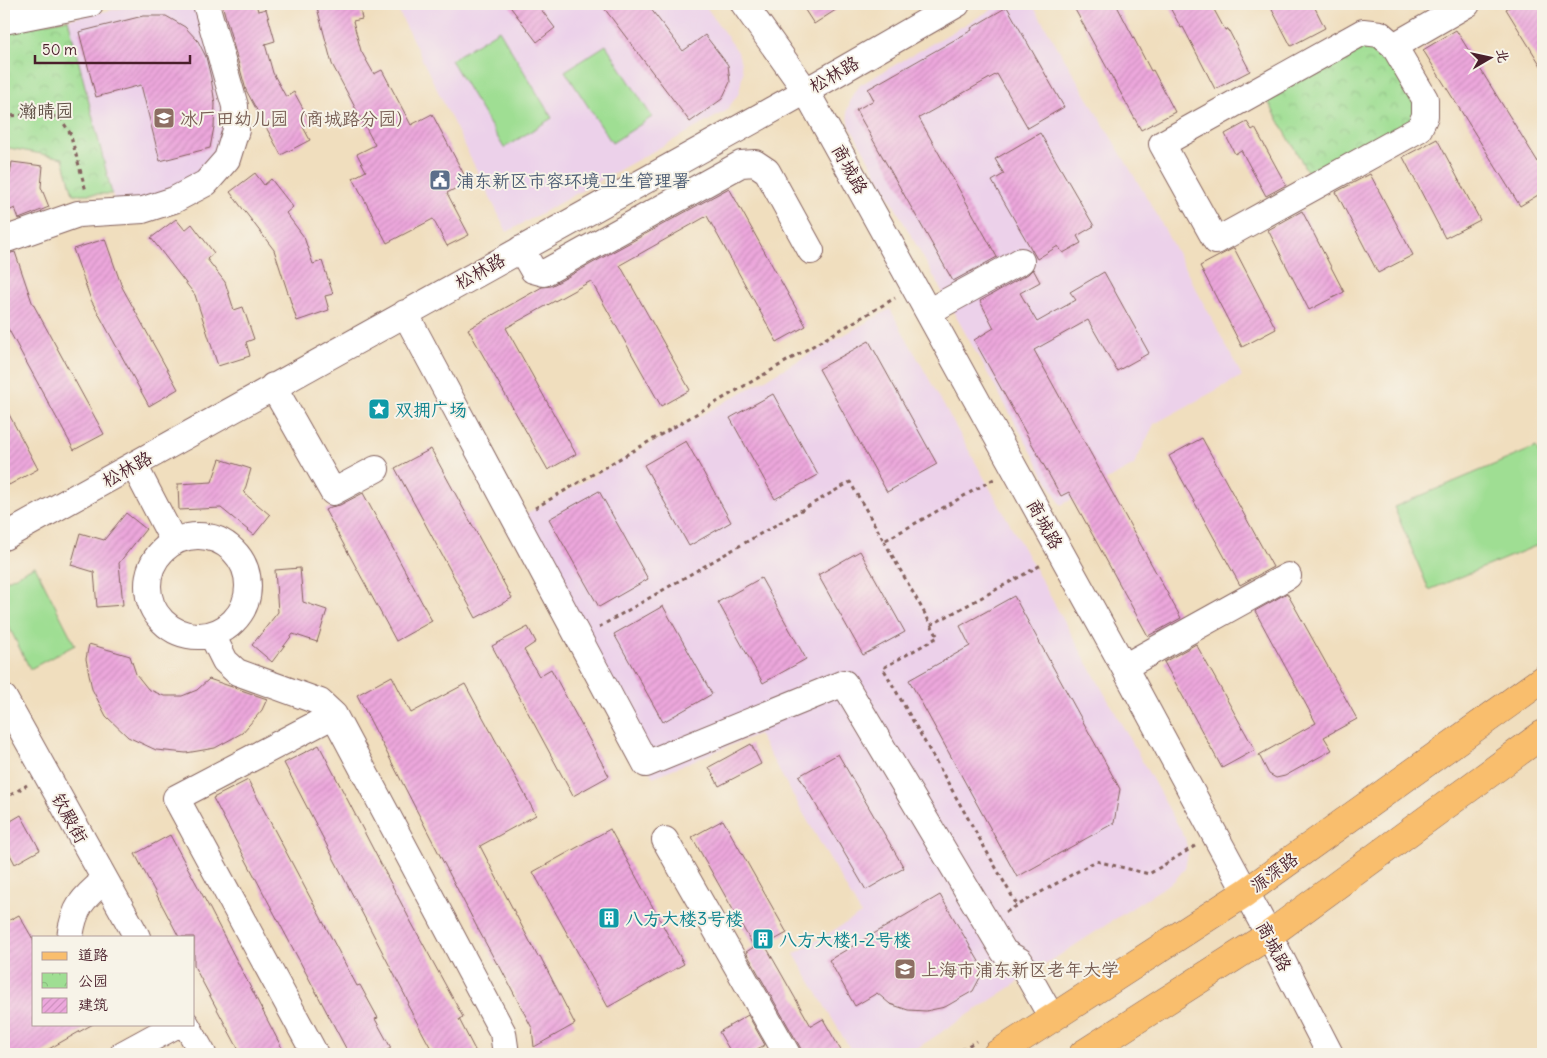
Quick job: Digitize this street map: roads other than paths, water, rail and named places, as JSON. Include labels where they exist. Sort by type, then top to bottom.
[{"type":"main road","name":"源深路","points":[[996,1054],[1245,893],[1543,679]]},
{"type":"main road","points":[[1083,1054],[1269,935],[1543,734]]},
{"type":"street","points":[[4,21],[90,4]]},
{"type":"street","points":[[4,240],[78,214],[143,210],[174,200],[206,183],[227,159],[236,130],[235,106],[206,4]]},
{"type":"street","name":"商城路","points":[[744,4],[806,90],[1124,667],[1269,935],[1330,1054]]},
{"type":"street","name":"松林路","points":[[4,537],[806,90],[956,4]]},
{"type":"street","points":[[1394,46],[1467,4]]},
{"type":"street","points":[[1362,32],[1380,34],[1394,46],[1425,99],[1426,116],[1419,130],[1216,241],[1162,144],[1362,32]]},
{"type":"street","points":[[521,248],[533,270],[544,273],[741,164],[755,164],[767,171],[811,251]]},
{"type":"street","points":[[928,312],[1021,261]]},
{"type":"street","points":[[405,313],[646,764],[844,683],[1004,952],[1020,961],[1052,1018]]},
{"type":"street","points":[[273,386],[332,492],[376,469]]},
{"type":"street","points":[[134,465],[174,542]]},
{"type":"street","points":[[202,536],[219,540],[233,550],[243,564],[248,580],[248,596],[242,611],[232,624],[219,633],[203,637],[187,636],[172,630],[160,620],[152,606],[147,589],[149,572],[157,557],[169,544],[174,542],[185,537],[202,536]]},
{"type":"street","points":[[1124,667],[1288,576]]},
{"type":"street","points":[[212,635],[225,661],[237,672],[320,702],[334,715],[503,1033],[506,1054]]},
{"type":"street","name":"钦殿街","points":[[4,698],[136,936]]},
{"type":"street","points":[[315,1054],[176,798],[334,715]]},
{"type":"street","points":[[665,840],[787,1054]]},
{"type":"street","points":[[70,936],[76,912],[86,896],[105,880]]},
{"type":"street","points":[[123,1054],[174,1026]]},
{"type":"street","points":[[187,1026],[203,1054]]},
{"type":"place","name":"冰厂田幼儿园（商城路分园）","points":[[164,118]]},
{"type":"place","name":"浦东新区市容环境卫生管理署","points":[[440,180]]},
{"type":"place","name":"双拥广场","points":[[379,409]]},
{"type":"place","name":"八方大楼3号楼","points":[[609,918]]},
{"type":"place","name":"八方大楼1-2号楼","points":[[763,939]]},
{"type":"place","name":"上海市浦东新区老年大学","points":[[905,969]]},
{"type":"park label","name":"瀚晴园","points":[[46,110]]}]
